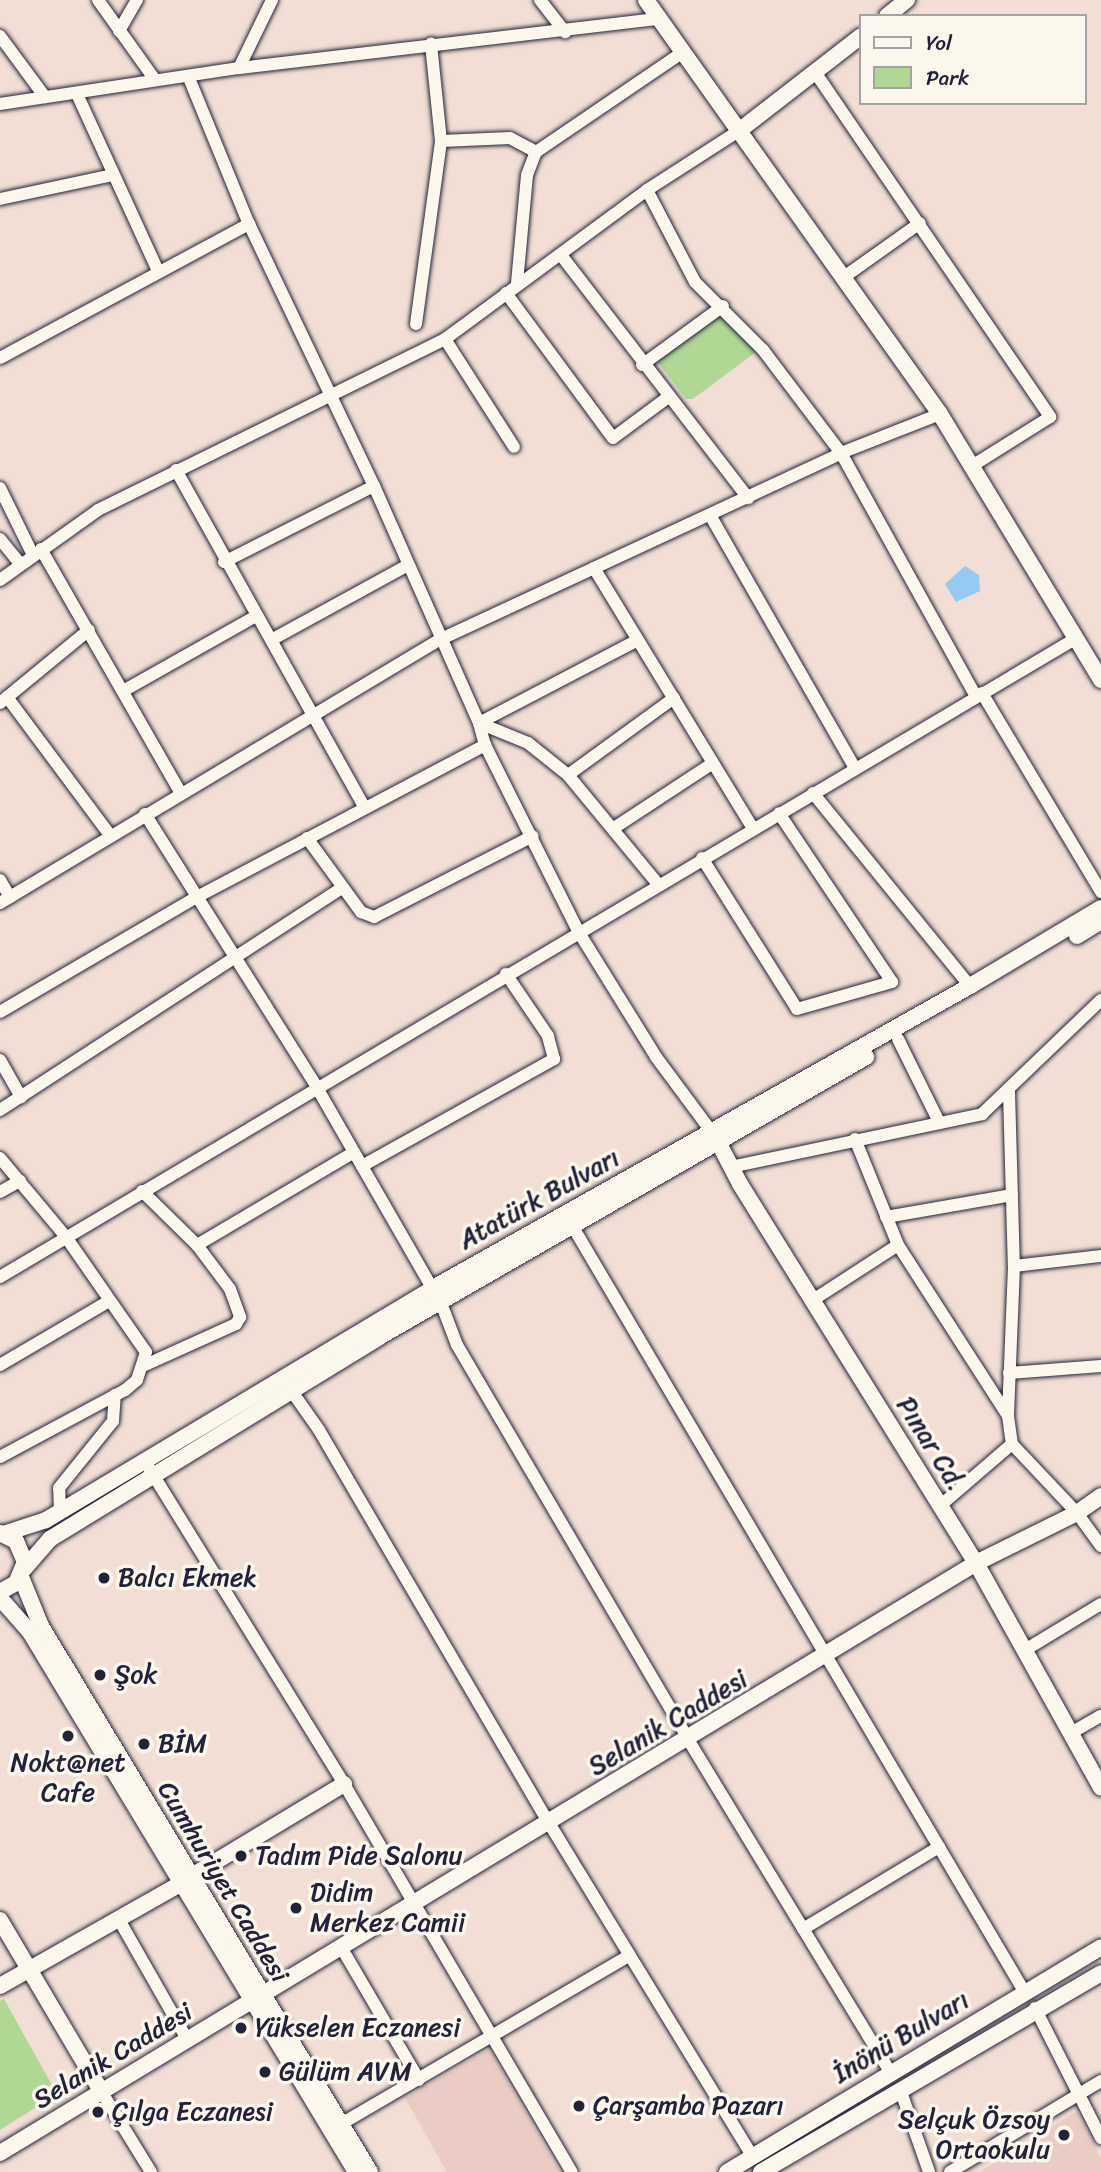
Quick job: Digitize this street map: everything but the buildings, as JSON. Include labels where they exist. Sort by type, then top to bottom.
[{"type":"main road","points":[[646,0],[940,414],[1101,680]]},
{"type":"main road","points":[[890,14],[907,0]]},
{"type":"main road","points":[[740,130],[817,75],[860,37]]},
{"type":"main road","name":"Atatürk Bulvarı","points":[[0,1592],[23,1573],[50,1539],[441,1303],[573,1227],[716,1136],[1101,908]]},
{"type":"main road","name":"Atatürk Bulvarı","points":[[2,1533],[60,1512],[433,1288],[898,1039],[1101,921]]},
{"type":"main road","name":"Pınar Cd.","points":[[716,1136],[731,1167],[976,1563],[1101,1788]]},
{"type":"main road","name":"Selanik Caddesi","points":[[0,2153],[689,1741],[976,1563],[1077,1513],[1101,1496]]},
{"type":"main road","name":"Cumhuriyet Caddesi","points":[[2,1533],[21,1547],[23,1573],[41,1626],[185,1880]]},
{"type":"main road","name":"Cumhuriyet Caddesi","points":[[0,1598],[30,1632],[185,1880],[257,1998],[356,2172]]},
{"type":"main road","points":[[0,1986],[185,1880],[344,1784]]},
{"type":"main road","points":[[0,1920],[101,2091]]},
{"type":"main road","name":"İnönü Bulvarı","points":[[756,2167],[890,2072],[1101,1947]]},
{"type":"main road","name":"İnönü Bulvarı","points":[[727,2172],[756,2167],[900,2089],[1035,2008],[1101,1973]]},
{"type":"main road","name":"Cumhuriyet Caddesi","points":[[257,1998],[370,2172]]},
{"type":"main road","points":[[890,2072],[900,2089]]},
{"type":"street","points":[[98,0],[155,80]]},
{"type":"street","points":[[119,31],[137,0]]},
{"type":"street","points":[[239,68],[272,0]]},
{"type":"street","points":[[540,0],[565,32]]},
{"type":"street","points":[[0,104],[155,80],[189,78],[239,68],[659,19]]},
{"type":"street","points":[[0,36],[45,97]]},
{"type":"street","points":[[416,324],[441,141],[431,44]]},
{"type":"street","points":[[517,283],[527,175],[536,152],[683,52]]},
{"type":"street","points":[[817,75],[1050,417],[972,466]]},
{"type":"street","points":[[189,78],[249,224],[331,391],[439,640],[479,723],[485,745],[533,836],[578,931],[656,1058],[716,1136]]},
{"type":"street","points":[[77,94],[158,271]]},
{"type":"street","points":[[0,580],[98,510],[331,391],[445,339],[517,283],[561,255],[647,190],[740,130]]},
{"type":"street","points":[[441,141],[510,138],[536,152]]},
{"type":"street","points":[[0,199],[113,175]]},
{"type":"street","points":[[647,190],[695,282],[723,306],[841,453],[979,695],[1101,892]]},
{"type":"street","points":[[844,277],[920,223]]},
{"type":"street","points":[[0,358],[249,224]]},
{"type":"street","points":[[561,255],[667,398],[748,498]]},
{"type":"street","points":[[506,293],[613,438],[667,398]]},
{"type":"street","points":[[642,365],[723,306]]},
{"type":"street","points":[[445,339],[514,447]]},
{"type":"street","points":[[0,880],[5,900],[180,792],[312,718],[439,640],[841,453],[940,414]]},
{"type":"street","points":[[176,470],[224,562],[273,639],[312,718],[365,808]]},
{"type":"street","points":[[224,562],[374,486]]},
{"type":"street","points":[[0,488],[37,552],[89,630],[180,792]]},
{"type":"street","points":[[710,515],[855,768]]},
{"type":"street","points":[[0,539],[20,565]]},
{"type":"street","points":[[273,639],[408,565]]},
{"type":"street","points":[[594,568],[753,828]]},
{"type":"street","points":[[123,691],[256,616]]},
{"type":"street","points":[[89,630],[4,700],[110,835]]},
{"type":"street","points":[[0,1277],[316,1086],[1075,639]]},
{"type":"street","points":[[479,723],[638,640]]},
{"type":"street","points":[[568,775],[674,698]]},
{"type":"street","points":[[479,723],[528,743],[568,775],[658,884]]},
{"type":"street","points":[[0,1012],[197,897],[485,745]]},
{"type":"street","points":[[614,828],[713,762]]},
{"type":"street","points":[[813,793],[970,986]]},
{"type":"street","points":[[702,858],[797,1010],[892,982],[779,813]]},
{"type":"street","points":[[145,814],[316,1086],[433,1288],[457,1345],[689,1741],[890,2072]]},
{"type":"street","points":[[307,838],[360,912],[374,917],[533,836]]},
{"type":"street","points":[[0,1110],[237,961],[342,888]]},
{"type":"street","points":[[362,1166],[554,1059],[548,1036],[506,974]]},
{"type":"street","points":[[731,1167],[982,1114],[1009,1092],[1034,1060],[1101,1000]]},
{"type":"street","points":[[898,1039],[939,1122]]},
{"type":"street","points":[[0,1060],[21,1097]]},
{"type":"street","points":[[1009,1092],[1014,1266],[1008,1416],[1012,1444],[1077,1513],[1101,1546]]},
{"type":"street","points":[[855,1139],[898,1245],[1008,1416]]},
{"type":"street","points":[[197,1245],[354,1152]]},
{"type":"street","points":[[0,1158],[66,1237],[146,1352],[145,1365],[137,1380],[115,1395],[0,1457]]},
{"type":"street","points":[[0,1192],[20,1181]]},
{"type":"street","points":[[142,1191],[197,1245],[230,1289],[240,1317],[236,1324],[145,1365]]},
{"type":"street","points":[[886,1217],[1012,1195]]},
{"type":"street","points":[[573,1227],[828,1655],[1024,1992]]},
{"type":"street","points":[[813,1300],[898,1245]]},
{"type":"street","points":[[1014,1266],[1101,1259]]},
{"type":"street","points":[[0,1365],[109,1301]]},
{"type":"street","points":[[1009,1373],[1101,1366]]},
{"type":"street","points":[[293,1393],[319,1430],[549,1823],[756,2167]]},
{"type":"street","points":[[60,1512],[59,1488],[113,1421],[115,1395]]},
{"type":"street","points":[[941,1505],[1012,1444]]},
{"type":"street","points":[[145,1461],[344,1784],[495,2036],[572,2172]]},
{"type":"street","points":[[1025,1650],[1101,1604]]},
{"type":"street","points":[[1071,1733],[1101,1716]]},
{"type":"street","points":[[803,1929],[940,1847]]},
{"type":"street","points":[[117,1918],[187,2039]]},
{"type":"street","points":[[341,1947],[419,2080]]},
{"type":"street","points":[[341,2124],[629,1956]]},
{"type":"street","points":[[1035,2008],[1101,2138]]},
{"type":"street","points":[[950,2172],[1101,2081]]},
{"type":"street","points":[[900,2089],[929,2172]]},
{"type":"street","points":[[101,2091],[151,2172]]},
{"type":"shaded area","points":[[489,2049],[560,2172],[447,2172],[405,2098]]},
{"type":"shaded area","name":"Selçuk Özsoy Ortaokulu","points":[[1077,2111],[1101,2158],[1101,2172],[980,2172]]},
{"type":"green space","points":[[724,313],[756,352],[693,399],[686,399],[657,361]]},
{"type":"green space","points":[[4,1999],[57,2094],[0,2130],[0,2001]]},
{"type":"water","points":[[965,566],[979,575],[980,591],[956,602],[945,584]]},
{"type":"place","name":"Balcı Ekmek","points":[[104,1578]]},
{"type":"place","name":"Şok","points":[[100,1675]]},
{"type":"place","name":"Nokt@net Cafe","points":[[68,1736]]},
{"type":"place","name":"BİM","points":[[144,1744]]},
{"type":"place","name":"Tadım Pide Salonu","points":[[241,1856]]},
{"type":"place","name":"Didim Merkez Camii","points":[[296,1908]]},
{"type":"place","name":"Yükselen Eczanesi","points":[[241,2028]]},
{"type":"place","name":"Gülüm AVM","points":[[265,2072]]},
{"type":"place","name":"Çarşamba Pazarı","points":[[579,2106]]},
{"type":"place","name":"Çılga Eczanesi","points":[[98,2112]]},
{"type":"place","name":"Selçuk Özsoy Ortaokulu","points":[[1064,2135]]}]
